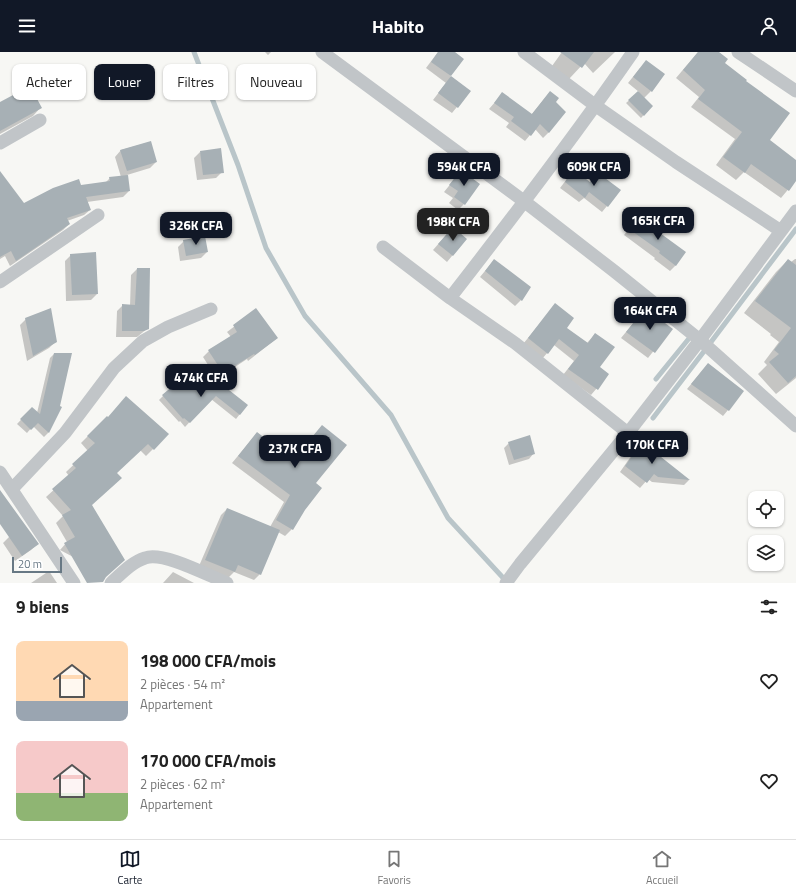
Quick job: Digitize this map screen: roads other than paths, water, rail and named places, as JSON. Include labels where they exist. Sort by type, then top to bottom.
[{"type":"street","points":[[322,52],[525,202],[614,270],[700,340],[794,421]]},
{"type":"street","points":[[524,52],[596,106],[676,162],[781,231]]},
{"type":"street","points":[[450,298],[525,202],[596,106],[633,52]]},
{"type":"street","points":[[738,52],[796,91]]},
{"type":"street","points":[[0,143],[40,120]]},
{"type":"street","points":[[506,583],[628,433],[700,340],[796,211]]},
{"type":"street","points":[[0,282],[98,216]]},
{"type":"street","points":[[383,247],[450,298],[515,343],[628,433]]},
{"type":"street","points":[[12,489],[65,433],[114,368],[143,341],[168,327],[211,309]]},
{"type":"street","points":[[0,472],[74,583]]},
{"type":"street","points":[[111,583],[137,561],[147,557],[158,557],[173,560],[227,583]]},
{"type":"waterway","points":[[194,52],[238,165],[266,248],[305,316],[391,415],[448,518],[506,581]]},
{"type":"waterway","points":[[711,342],[796,229]]},
{"type":"waterway","points":[[656,379],[691,336]]},
{"type":"waterway","points":[[653,418],[705,350]]}]
